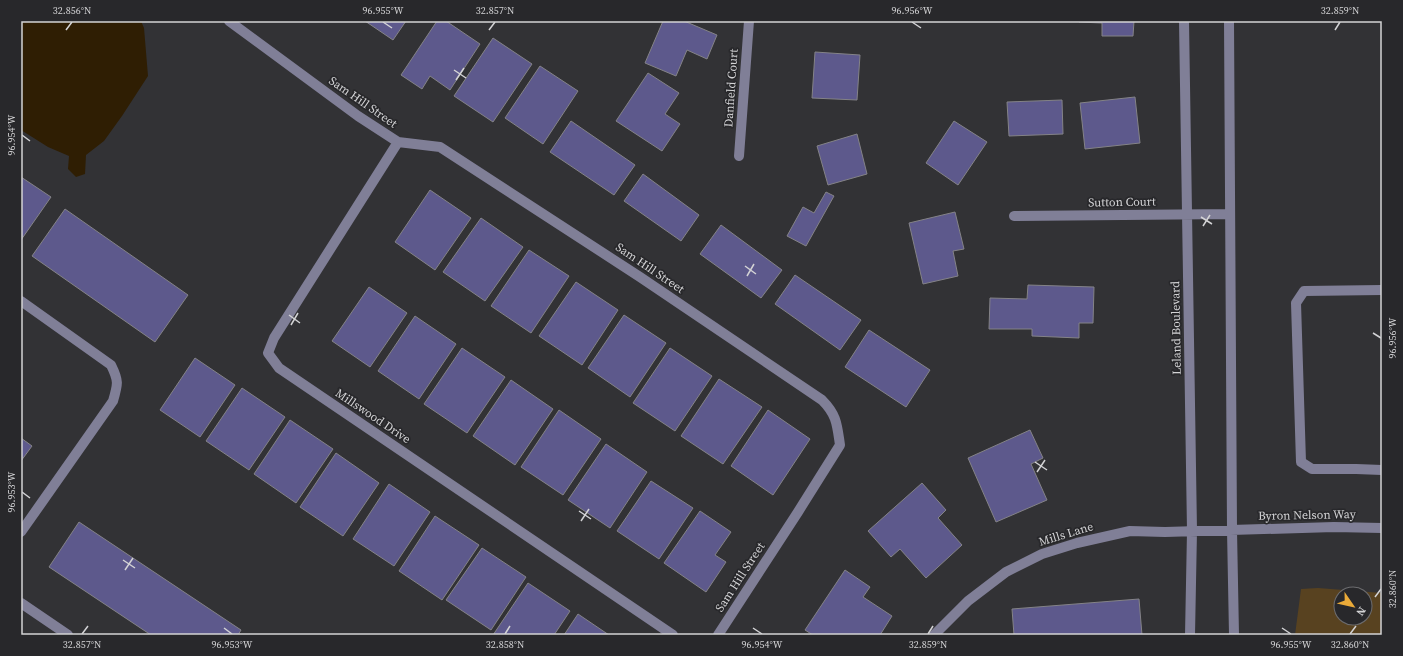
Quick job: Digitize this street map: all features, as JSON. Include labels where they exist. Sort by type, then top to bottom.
[{"type":"street","name":"Sam Hill Street","points":[[229,21],[358,116],[398,142],[440,147],[640,277],[822,400],[829,407],[836,418],[840,445],[718,635]]},
{"type":"street","name":"Danfield Court","points":[[739,156],[749,21]]},
{"type":"street","name":"Leland Boulevard","points":[[1184,21],[1192,531],[1190,635]]},
{"type":"street","points":[[1228,21],[1234,635]]},
{"type":"street","name":"Millswood Drive","points":[[398,142],[274,338],[268,353],[279,368],[673,635]]},
{"type":"street","name":"Sutton Court","points":[[1014,216],[1230,214]]},
{"type":"street","points":[[1382,290],[1304,291],[1296,303],[1301,462],[1312,469],[1382,470]]},
{"type":"street","points":[[21,301],[111,365],[117,378],[117,387],[113,401],[21,532]]},
{"type":"street","name":"Byron Nelson Way","points":[[1232,530],[1334,527],[1382,528]]},
{"type":"street","name":"Mills Lane","points":[[934,635],[968,601],[1006,572],[1042,554],[1077,543],[1130,531],[1165,532],[1232,530]]},
{"type":"street","points":[[23,608],[68,635]]},
{"type":"shaded area","points":[[21,21],[141,21],[144,28],[148,76],[104,141],[86,155],[85,174],[76,177],[68,169],[69,156],[48,147],[21,130]]},
{"type":"shaded area","points":[[1301,589],[1333,589],[1333,626],[1373,626],[1373,592],[1382,593],[1382,635],[1295,635]]},
{"type":"building","points":[[365,21],[406,21],[393,40]]},
{"type":"building","points":[[437,21],[446,21],[480,44],[450,90],[430,76],[422,89],[401,75]]},
{"type":"building","points":[[663,21],[684,21],[717,35],[707,59],[687,50],[676,76],[645,63]]},
{"type":"building","points":[[1079,21],[1134,21],[1133,36],[1102,36],[1102,23]]},
{"type":"building","points":[[493,38],[532,64],[493,122],[454,96]]},
{"type":"building","points":[[815,52],[860,55],[857,100],[812,98]]},
{"type":"building","points":[[540,66],[578,91],[543,144],[505,118]]},
{"type":"building","points":[[648,73],[679,93],[665,114],[680,124],[662,151],[616,121]]},
{"type":"building","points":[[1135,97],[1140,143],[1085,149],[1080,103]]},
{"type":"building","points":[[1062,100],[1063,134],[1009,136],[1007,102]]},
{"type":"building","points":[[571,121],[635,165],[614,195],[550,152]]},
{"type":"building","points":[[954,121],[987,142],[958,185],[926,163]]},
{"type":"building","points":[[857,134],[867,174],[828,185],[817,146]]},
{"type":"building","points":[[643,174],[699,215],[681,241],[624,201]]},
{"type":"building","points":[[21,177],[51,197],[21,240]]},
{"type":"building","points":[[430,190],[471,218],[435,270],[395,242]]},
{"type":"building","points":[[826,192],[834,196],[806,246],[787,236],[803,207],[814,213]]},
{"type":"building","points":[[65,209],[188,295],[155,342],[32,256]]},
{"type":"building","points":[[955,212],[964,249],[953,251],[958,276],[923,284],[909,223]]},
{"type":"building","points":[[481,218],[523,247],[485,301],[443,272]]},
{"type":"building","points":[[721,225],[782,270],[761,298],[700,254]]},
{"type":"building","points":[[529,250],[569,276],[531,333],[491,306]]},
{"type":"building","points":[[795,275],[861,320],[840,350],[775,304]]},
{"type":"building","points":[[576,282],[618,310],[582,365],[539,336]]},
{"type":"building","points":[[1028,285],[1094,287],[1093,323],[1079,323],[1079,338],[1032,336],[1032,329],[989,329],[990,298],[1027,299]]},
{"type":"building","points":[[369,287],[407,313],[370,367],[332,341]]},
{"type":"building","points":[[624,315],[666,343],[630,397],[588,368]]},
{"type":"building","points":[[415,316],[456,344],[419,399],[378,371]]},
{"type":"building","points":[[869,330],[930,370],[906,407],[845,367]]},
{"type":"building","points":[[462,348],[505,377],[467,433],[424,404]]},
{"type":"building","points":[[670,348],[712,376],[675,431],[633,403]]},
{"type":"building","points":[[195,358],[235,385],[200,437],[160,410]]},
{"type":"building","points":[[719,379],[762,407],[723,464],[681,436]]},
{"type":"building","points":[[511,380],[553,409],[515,465],[473,436]]},
{"type":"building","points":[[242,388],[285,417],[249,470],[206,441]]},
{"type":"building","points":[[559,410],[601,439],[563,495],[521,467]]},
{"type":"building","points":[[768,410],[810,439],[773,495],[731,466]]},
{"type":"building","points":[[290,420],[333,449],[296,503],[254,474]]},
{"type":"building","points":[[1030,430],[1043,458],[1031,464],[1047,500],[996,522],[968,458]]},
{"type":"building","points":[[21,438],[32,446],[21,461]]},
{"type":"building","points":[[606,444],[647,472],[610,528],[568,500]]},
{"type":"building","points":[[336,453],[379,483],[343,536],[300,507]]},
{"type":"building","points":[[651,481],[693,508],[659,559],[617,531]]},
{"type":"building","points":[[922,483],[946,510],[938,518],[962,545],[926,578],[900,549],[891,557],[868,531]]},
{"type":"building","points":[[389,484],[430,512],[394,566],[353,539]]},
{"type":"building","points":[[700,511],[731,532],[715,555],[726,562],[706,592],[664,563]]},
{"type":"building","points":[[435,516],[479,545],[442,600],[399,571]]},
{"type":"building","points":[[79,522],[241,630],[238,635],[151,635],[49,567]]},
{"type":"building","points":[[482,548],[526,577],[491,630],[446,600]]},
{"type":"building","points":[[845,570],[870,587],[863,597],[892,616],[880,635],[813,635],[805,630]]},
{"type":"building","points":[[528,583],[570,611],[554,635],[493,635]]},
{"type":"building","points":[[1139,599],[1142,635],[1014,635],[1012,609]]},
{"type":"building","points":[[578,614],[609,635],[564,635]]}]
